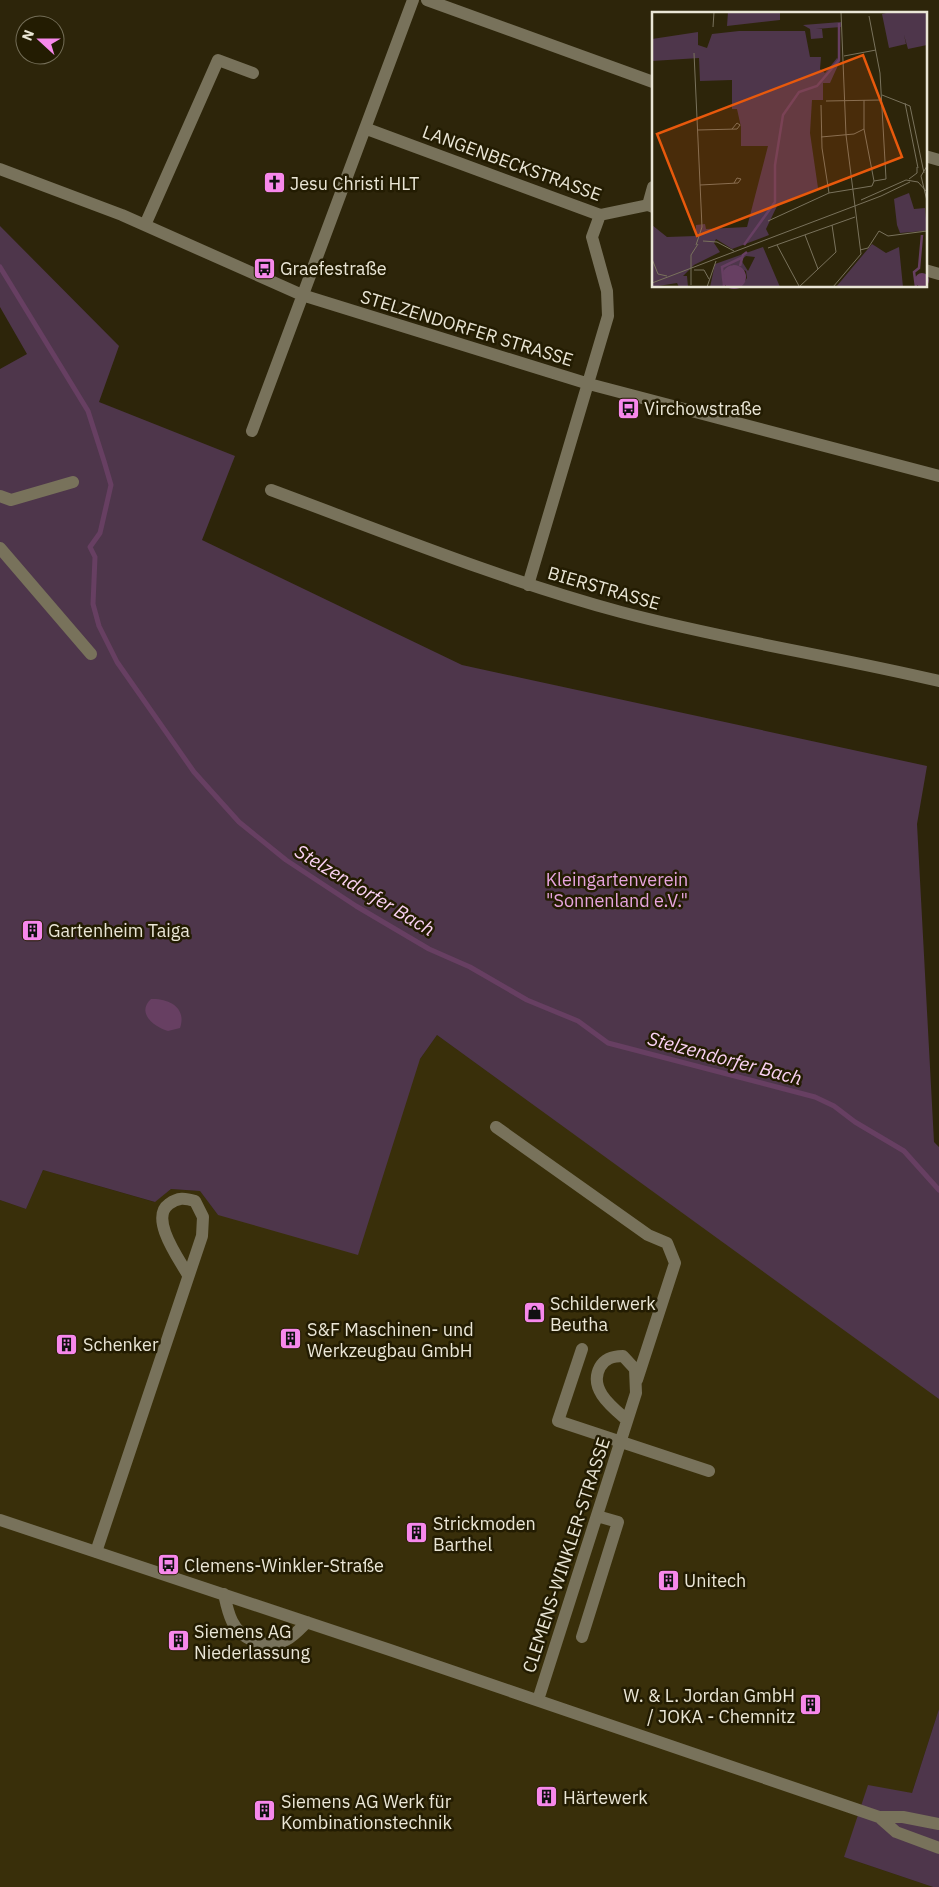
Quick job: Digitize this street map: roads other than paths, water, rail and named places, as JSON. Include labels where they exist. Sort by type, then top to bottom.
[{"type":"street","points":[[252,431],[413,0]]},
{"type":"street","points":[[427,0],[652,82]]},
{"type":"street","points":[[145,225],[218,60],[253,73]]},
{"type":"street","name":"LANGENBECKSTRASSE","points":[[366,129],[600,215],[650,206]]},
{"type":"street","points":[[926,156],[939,160]]},
{"type":"street","name":"STELZENDORFER STRASSE","points":[[0,169],[145,225],[302,295],[589,384],[939,476]]},
{"type":"street","points":[[650,206],[652,193]]},
{"type":"street","points":[[528,584],[608,316],[608,291],[592,237],[600,215]]},
{"type":"street","points":[[926,270],[939,274]]},
{"type":"street","points":[[0,496],[11,500],[73,482]]},
{"type":"street","name":"BIERSTRASSE","points":[[271,490],[528,584],[621,612],[706,633],[869,665],[939,681]]},
{"type":"street","points":[[0,548],[91,654]]},
{"type":"street","points":[[496,1127],[648,1235],[667,1243],[675,1263],[637,1380]]},
{"type":"street","points":[[96,1552],[202,1236],[203,1217],[195,1201],[186,1198],[176,1199],[165,1206],[162,1215],[162,1228],[188,1274]]},
{"type":"street","points":[[582,1349],[558,1421],[709,1471]]},
{"type":"street","name":"CLEMENS-WINKLER-STRASSE","points":[[538,1700],[636,1393],[637,1380],[635,1369],[623,1356],[613,1356],[603,1361],[596,1374],[598,1389],[608,1404],[627,1420]]},
{"type":"street","points":[[582,1637],[618,1522],[597,1516]]},
{"type":"street","name":"CLEMENS-WINKLER-STRASSE","points":[[0,1520],[308,1622],[879,1817],[903,1817],[939,1824]]},
{"type":"street","points":[[224,1594],[232,1622],[245,1636],[254,1642],[265,1644],[286,1641],[308,1622]]},
{"type":"street","name":"CLEMENS-WINKLER-STRASSE","points":[[879,1817],[896,1832],[937,1849]]},
{"type":"waterway","name":"Stelzendorfer Bach","points":[[0,267],[88,411],[111,485],[100,533],[90,547],[95,557],[93,604],[99,626],[117,662],[194,772],[239,822],[286,860],[356,906],[429,949],[470,967],[527,1000],[578,1021],[608,1043],[815,1097],[834,1106],[855,1122],[904,1151],[939,1190]]},
{"type":"place","name":"Jesu Christi HLT","points":[[274,183]]},
{"type":"place","name":"Graefestraße","points":[[264,268]]},
{"type":"place","name":"Virchowstraße","points":[[628,408]]},
{"type":"place","name":"Gartenheim Taiga","points":[[32,930]]},
{"type":"place","name":"Schilderwerk Beutha","points":[[534,1313]]},
{"type":"place","name":"S&F Maschinen- und Werkzeugbau GmbH","points":[[291,1339]]},
{"type":"place","name":"Schenker","points":[[67,1344]]},
{"type":"place","name":"Strickmoden Barthel","points":[[417,1533]]},
{"type":"place","name":"Clemens-Winkler-Straße","points":[[168,1565]]},
{"type":"place","name":"Unitech","points":[[668,1580]]},
{"type":"place","name":"Siemens AG Niederlassung","points":[[178,1641]]},
{"type":"place","name":"W. & L. Jordan GmbH / JOKA - Chemnitz","points":[[811,1705]]},
{"type":"place","name":"Härtewerk","points":[[547,1797]]},
{"type":"place","name":"Siemens AG Werk für Kombinationstechnik","points":[[265,1811]]},
{"type":"park label","name":"Kleingartenverein \"Sonnenland e.V.\"","points":[[617,890]]}]
